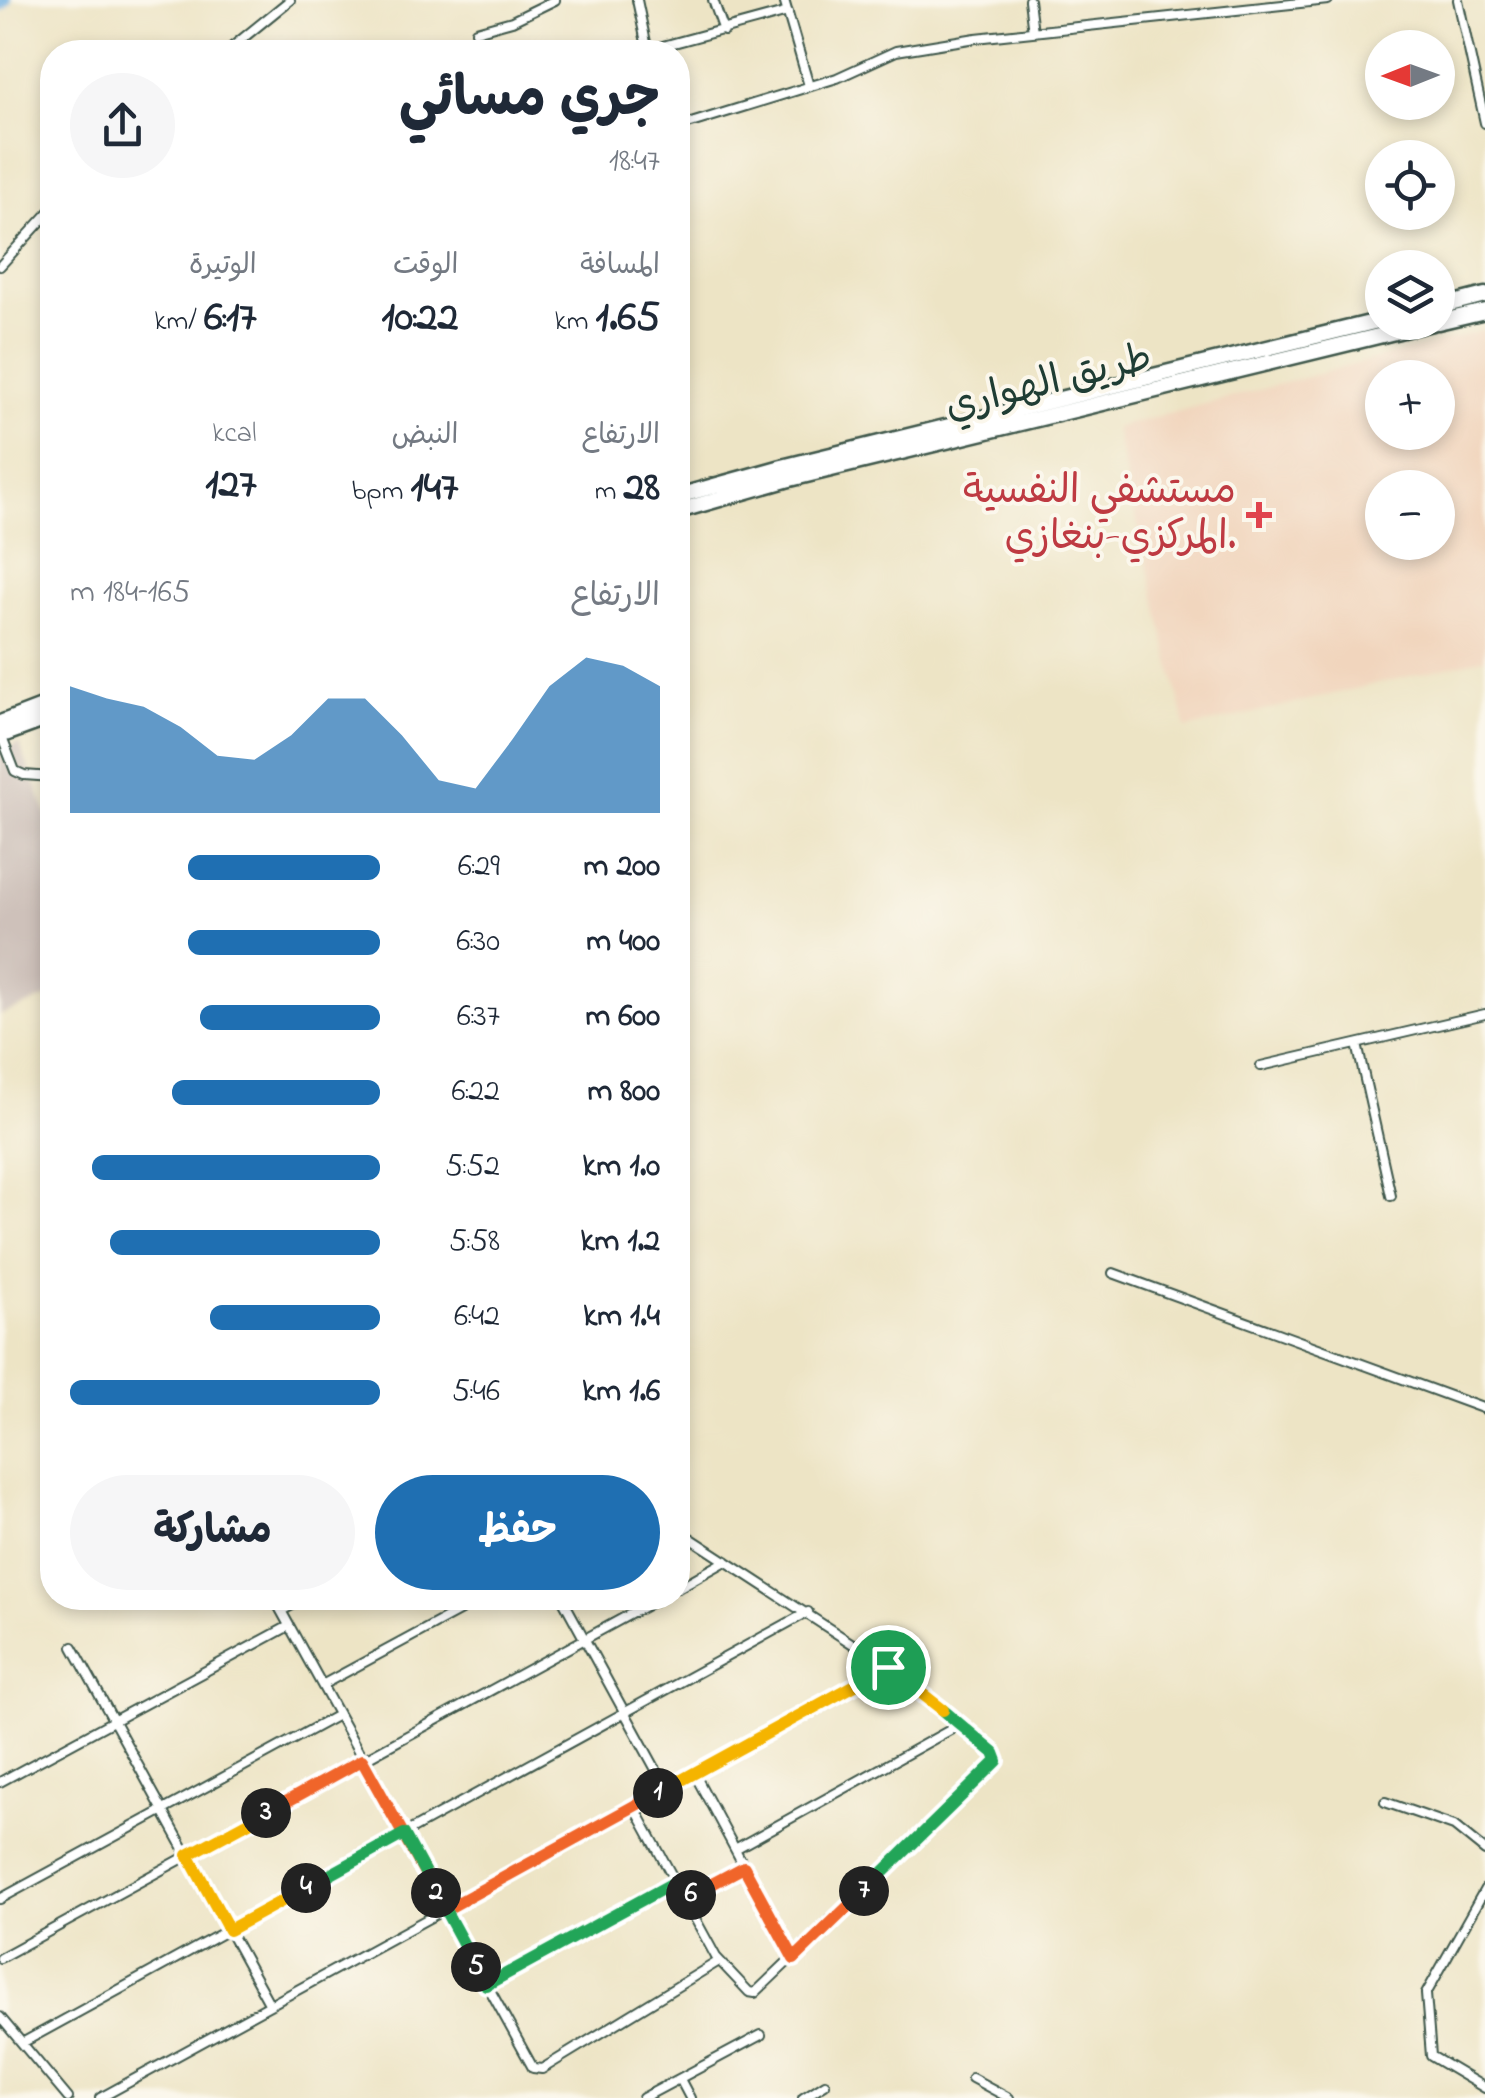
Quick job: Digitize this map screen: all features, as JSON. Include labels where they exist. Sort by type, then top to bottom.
[{"type":"highway","points":[[1455,302],[1485,295]]},
{"type":"highway","name":"طريق الهواري","points":[[1455,318],[1485,310]]},
{"type":"highway","name":"طريق الهواري","points":[[690,506],[784,474],[1365,324]]},
{"type":"highway","name":"طريق الهواري","points":[[690,494],[1365,339]]},
{"type":"highway","points":[[0,724],[40,708]]},
{"type":"highway","points":[[1,736],[40,721]]},
{"type":"street","points":[[241,40],[290,0]]},
{"type":"street","points":[[476,31],[512,21],[555,0]]},
{"type":"street","points":[[638,0],[646,40]]},
{"type":"street","points":[[713,0],[724,32]]},
{"type":"street","points":[[784,0],[809,86]]},
{"type":"street","points":[[1029,0],[1033,32]]},
{"type":"street","points":[[1217,0],[1220,12]]},
{"type":"street","points":[[690,123],[809,86],[896,52],[1033,32],[1325,0]]},
{"type":"street","points":[[1458,0],[1485,122]]},
{"type":"street","points":[[688,40],[788,12]]},
{"type":"street","points":[[0,266],[40,223]]},
{"type":"street","points":[[1,736],[16,771],[24,776],[40,776]]},
{"type":"street","points":[[1261,1066],[1485,1014]]},
{"type":"street","points":[[1357,1044],[1390,1196]]},
{"type":"street","points":[[1114,1273],[1485,1409]]},
{"type":"street","points":[[634,1806],[719,1961],[755,1994],[996,1763],[994,1753],[888,1667],[690,1538]]},
{"type":"street","points":[[690,1581],[726,1561]]},
{"type":"street","points":[[322,1686],[461,1610]]},
{"type":"street","points":[[569,1610],[666,1788]]},
{"type":"street","points":[[0,1958],[637,1610]]},
{"type":"street","points":[[281,1611],[531,2066],[538,2070],[719,1961]]},
{"type":"street","points":[[22,2043],[808,1612]]},
{"type":"street","points":[[0,1782],[289,1626]]},
{"type":"street","points":[[73,1647],[270,2005]]},
{"type":"street","points":[[100,2098],[888,1667]]},
{"type":"street","points":[[0,1900],[338,1715]]},
{"type":"street","points":[[734,1849],[961,1724]]},
{"type":"street","points":[[694,1773],[794,1959]]},
{"type":"street","points":[[1385,1802],[1454,1826],[1485,1852]]},
{"type":"street","points":[[685,1899],[744,1867]]},
{"type":"street","points":[[486,1985],[675,1882]]},
{"type":"street","points":[[1485,1889],[1426,1994],[1431,2056],[1485,2088]]},
{"type":"street","points":[[0,2017],[68,2098]]},
{"type":"street","points":[[644,2098],[761,2035]]},
{"type":"street","points":[[680,2078],[690,2098]]},
{"type":"street","points":[[972,2078],[1009,2098]]},
{"type":"street","points":[[804,2098],[825,2084]]},
{"type":"shaded area","name":"مستشفي النفسية المركزي-بنغازي.","points":[[1485,330],[1485,658],[1186,729],[1115,428],[1365,362],[1365,450],[1455,450],[1455,360],[1372,360]]},
{"type":"shaded area","points":[[19,743],[40,796],[40,1000],[0,1015],[0,752]]},
{"type":"waterway","points":[[0,4],[4,0]]},
{"type":"place","name":"مستشفي النفسية المركزي-بنغازي.","points":[[1259,515]]},
{"type":"route","points":[[888,1667],[810,1712],[694,1773],[445,1910],[404,1834],[362,1760],[188,1855],[229,1930],[404,1834],[486,1985],[675,1882],[685,1899],[744,1867],[794,1959],[997,1761],[994,1753],[888,1667]]}]
